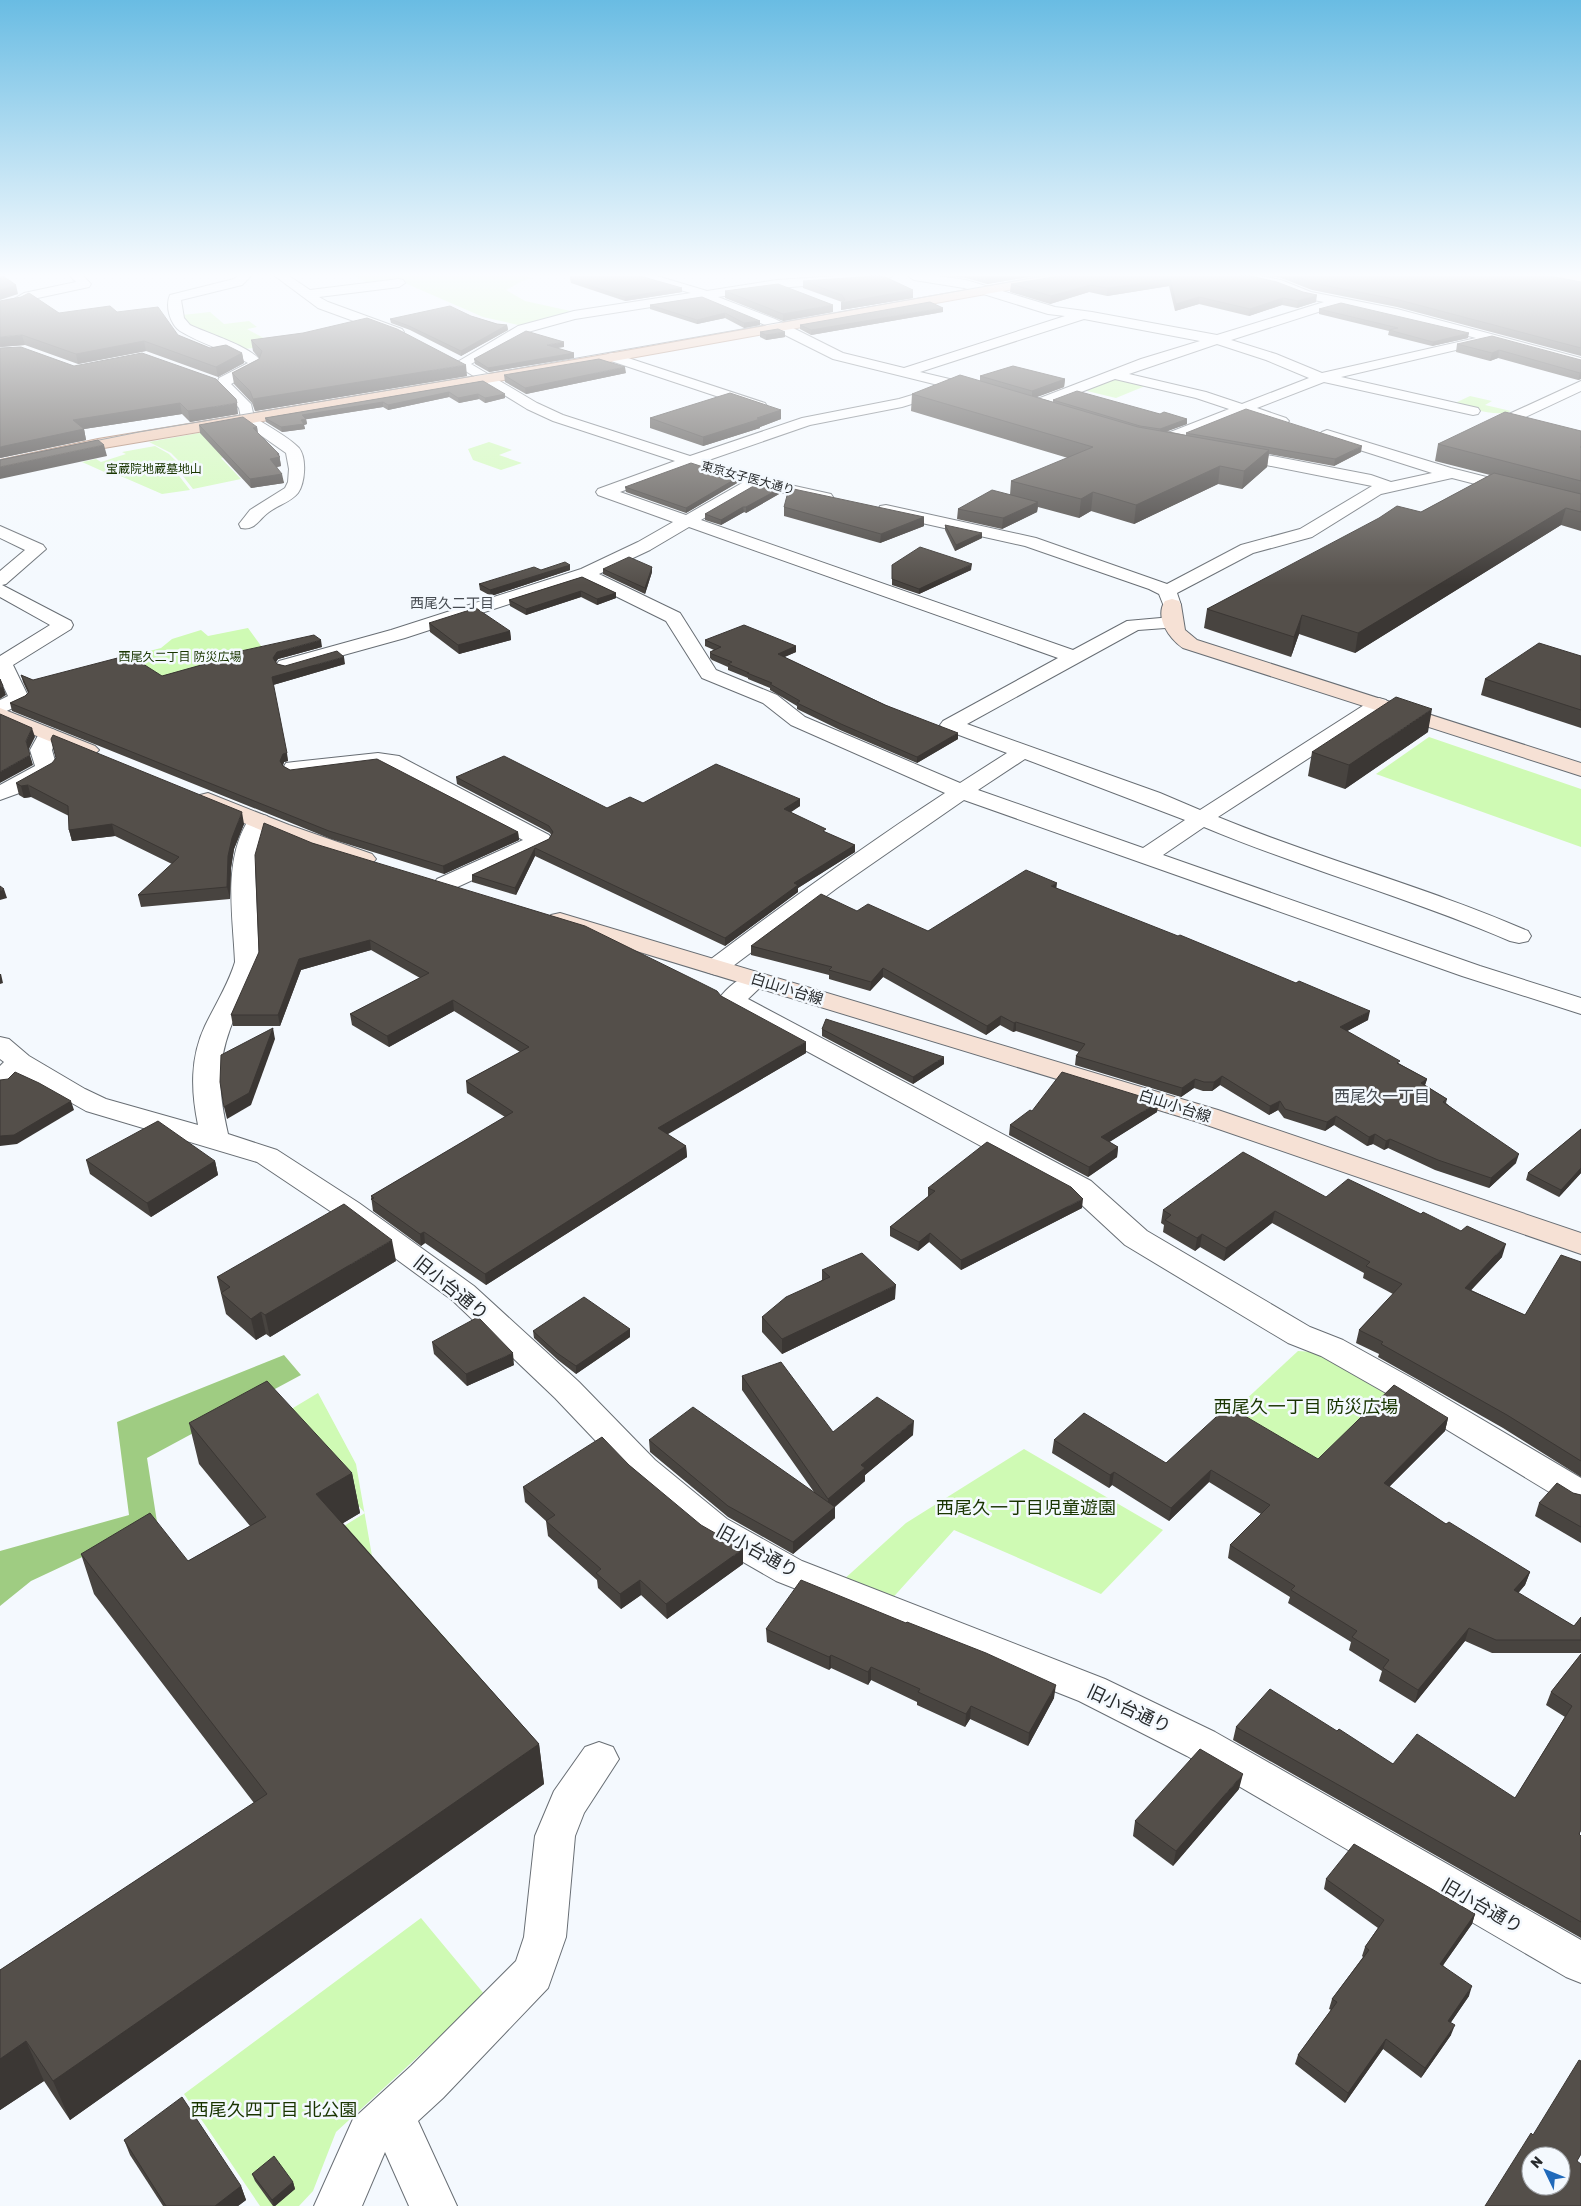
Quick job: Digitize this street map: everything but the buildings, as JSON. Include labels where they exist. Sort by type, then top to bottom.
[{"type":"main road","points":[[0,465],[247,413],[396,379]]},
{"type":"main road","points":[[0,452],[113,430],[488,379]]},
{"type":"main road","points":[[1170,606],[1177,636],[1190,644],[1581,770]]},
{"type":"main road","points":[[0,714],[111,760]]},
{"type":"main road","points":[[191,793],[322,846],[384,866]]},
{"type":"main road","points":[[433,881],[483,896]]},
{"type":"main road","name":"白山小台線","points":[[539,913],[1192,1111],[1581,1244]]},
{"type":"street","points":[[224,385],[224,381],[228,379]]},
{"type":"street","name":"東京女子医大通り","points":[[488,379],[551,415],[755,482],[844,501]]},
{"type":"street","points":[[679,379],[807,421]]},
{"type":"street","points":[[930,379],[988,392]]},
{"type":"street","points":[[1032,406],[1100,379]]},
{"type":"street","points":[[1134,379],[1201,395],[1296,425]]},
{"type":"street","points":[[1160,442],[1318,379]]},
{"type":"street","points":[[1332,379],[1473,411]]},
{"type":"street","points":[[209,382],[224,385],[247,413],[293,451],[298,481],[293,490],[252,516],[247,524]]},
{"type":"street","points":[[1514,417],[1581,385]]},
{"type":"street","points":[[955,386],[902,403],[807,421],[604,492],[1075,657]]},
{"type":"street","points":[[1015,401],[1050,412]]},
{"type":"street","points":[[1314,431],[1452,473],[1581,506]]},
{"type":"street","points":[[1145,438],[1190,446]]},
{"type":"street","points":[[1252,457],[1275,444]]},
{"type":"street","points":[[1332,472],[1374,450]]},
{"type":"street","points":[[1219,451],[1371,480],[1387,486]]},
{"type":"street","points":[[1452,473],[1387,486],[1376,490],[1306,533],[1246,549],[1170,606],[1010,690],[950,725],[1152,798],[1251,839],[1468,914],[1520,936]]},
{"type":"street","points":[[286,665],[398,634],[530,593],[584,574],[644,546],[755,482]]},
{"type":"street","points":[[873,507],[1030,542],[1084,559],[1170,606]]},
{"type":"street","points":[[0,531],[37,549],[0,580]]},
{"type":"street","points":[[584,574],[672,617],[709,674],[770,699],[798,721],[962,792],[1471,971],[1581,1006]]},
{"type":"street","points":[[0,590],[64,626],[2,663],[19,698],[0,708]]},
{"type":"street","points":[[1146,856],[1379,704]]},
{"type":"street","points":[[0,793],[14,788],[46,768],[41,750],[48,734]]},
{"type":"street","points":[[716,967],[861,859],[1024,752]]},
{"type":"street","points":[[294,768],[378,759],[391,761],[541,840],[433,881]]},
{"type":"street","points":[[215,1139],[206,1097],[208,1063],[217,1028],[244,973],[247,962],[243,865],[250,840],[259,821]]},
{"type":"street","points":[[755,980],[731,1000],[1081,1188],[1136,1238],[1299,1335],[1332,1348],[1406,1389],[1581,1495]]},
{"type":"street","name":"旧小台通り","points":[[7,1062],[96,1105],[267,1156],[394,1241],[464,1294],[567,1390],[642,1469],[714,1528],[789,1571],[1092,1690],[1201,1744],[1581,1963]]},
{"type":"street","points":[[338,2206],[369,2135],[426,2082],[533,1973],[545,1937],[555,1836],[568,1804],[599,1759]]},
{"type":"street","points":[[391,2113],[433,2206]]},
{"type":"green space","points":[[1105,379],[1126,379],[1150,384],[1116,398],[1087,391],[1085,387]]},
{"type":"green space","points":[[1470,396],[1492,401],[1485,405],[1511,411],[1491,413],[1453,404]]},
{"type":"green space","points":[[204,432],[228,456],[221,458],[241,479],[193,489],[179,471],[183,465],[171,453],[149,442]]},
{"type":"green space","points":[[489,442],[512,450],[499,455],[522,463],[501,470],[473,460],[468,449]]},
{"type":"green space","name":"宝蔵院地蔵墓地山","points":[[155,446],[169,454],[181,466],[176,472],[190,490],[162,494],[82,462],[96,459],[101,462],[126,454],[122,452]]},
{"type":"green space","name":"西尾久二丁目 防災広場","points":[[248,628],[264,650],[199,662],[203,670],[164,680],[130,656],[161,648],[172,639],[201,630],[208,636]]},
{"type":"green space","points":[[1429,737],[1581,789],[1581,847],[1376,774]]},
{"type":"green space","name":"西尾久一丁目 防災広場","points":[[1298,1351],[1328,1353],[1391,1388],[1313,1467],[1228,1416]]},
{"type":"green space","points":[[284,1355],[301,1375],[147,1458],[157,1522],[31,1581],[0,1606],[0,1551],[129,1515],[117,1422]]},
{"type":"green space","points":[[318,1393],[356,1464],[364,1512],[278,1417]]},
{"type":"green space","name":"西尾久一丁目児童遊園","points":[[1024,1449],[1163,1530],[1101,1594],[954,1530],[888,1603],[841,1582],[906,1523]]},
{"type":"green space","points":[[365,1513],[372,1556],[471,1667],[456,1677],[331,1534]]},
{"type":"green space","name":"西尾久四丁目 北公園","points":[[421,1918],[485,1995],[336,2132],[313,2191],[299,2206],[260,2206],[184,2094]]},
{"type":"tram line","points":[[0,460],[139,432],[456,379]]},
{"type":"district","name":"西尾久二丁目","points":[[452,603]]},
{"type":"district","name":"西尾久一丁目","points":[[1382,1096]]}]
